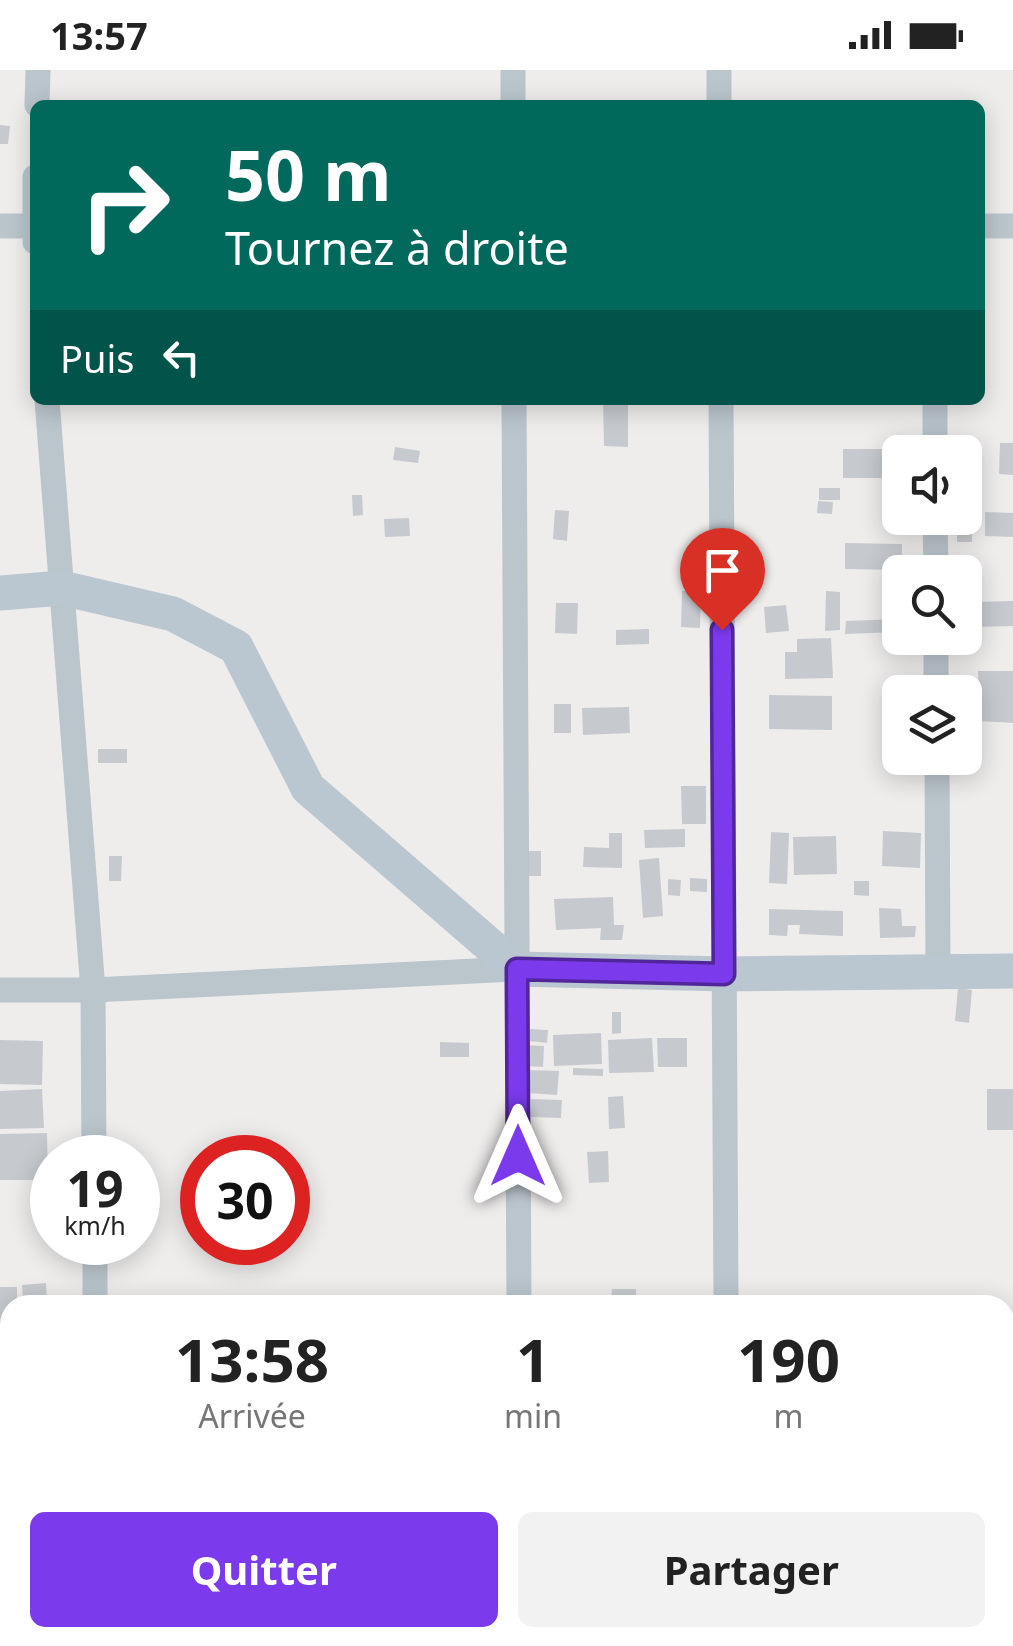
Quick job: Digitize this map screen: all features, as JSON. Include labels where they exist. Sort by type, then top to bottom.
[{"type":"street","points":[[37,100],[38,70]]},
{"type":"street","points":[[512,70],[513,100]]},
{"type":"street","points":[[718,70],[719,100]]},
{"type":"street","points":[[0,226],[30,226]]},
{"type":"street","points":[[985,226],[1013,226]]},
{"type":"street","points":[[47,405],[93,990],[94,1135]]},
{"type":"street","points":[[514,405],[520,1295]]},
{"type":"street","points":[[720,405],[726,1295]]},
{"type":"street","points":[[934,405],[935,435]]},
{"type":"street","points":[[0,592],[62,588],[172,614],[236,647],[308,788],[517,969]]},
{"type":"street","points":[[937,775],[938,970]]},
{"type":"street","points":[[0,990],[93,990],[517,969],[724,974],[1013,972]]},
{"type":"street","points":[[95,1265],[95,1295]]},
{"type":"building","points":[[0,125],[10,126],[8,144],[0,144]]},
{"type":"building","points":[[603,405],[628,405],[628,447],[604,446]]},
{"type":"building","points":[[1000,443],[1013,443],[1013,475],[999,474]]},
{"type":"building","points":[[395,447],[420,451],[418,463],[393,460]]},
{"type":"building","points":[[843,449],[882,449],[882,478],[843,478]]},
{"type":"building","points":[[819,488],[840,488],[840,500],[819,500]]},
{"type":"building","points":[[352,495],[362,495],[363,515],[353,516]]},
{"type":"building","points":[[818,501],[833,502],[832,514],[817,513]]},
{"type":"building","points":[[555,510],[569,511],[567,541],[553,539]]},
{"type":"building","points":[[985,512],[1013,513],[1013,537],[985,536]]},
{"type":"building","points":[[409,518],[410,536],[385,537],[384,519]]},
{"type":"building","points":[[957,535],[972,535],[972,542],[957,542]]},
{"type":"building","points":[[845,543],[902,544],[902,555],[882,555],[882,570],[845,569]]},
{"type":"building","points":[[682,591],[701,591],[700,628],[681,627]]},
{"type":"building","points":[[826,591],[840,592],[840,630],[825,631]]},
{"type":"building","points":[[1013,601],[1013,626],[982,627],[982,602]]},
{"type":"building","points":[[556,603],[578,603],[577,634],[555,633]]},
{"type":"building","points":[[786,605],[789,631],[766,633],[764,607]]},
{"type":"building","points":[[882,620],[882,633],[845,634],[846,621]]},
{"type":"building","points":[[649,629],[649,644],[616,645],[616,630]]},
{"type":"building","points":[[831,638],[833,678],[785,679],[785,652],[797,652],[797,639]]},
{"type":"building","points":[[978,671],[1013,671],[1013,723],[982,721],[982,675]]},
{"type":"building","points":[[769,695],[832,696],[832,730],[769,729]]},
{"type":"building","points":[[554,704],[571,704],[571,733],[554,733]]},
{"type":"building","points":[[629,707],[630,733],[583,735],[582,708]]},
{"type":"building","points":[[98,749],[127,749],[127,763],[98,763]]},
{"type":"building","points":[[681,786],[706,786],[706,824],[682,824]]},
{"type":"building","points":[[685,829],[685,847],[645,848],[644,830]]},
{"type":"building","points":[[883,831],[921,833],[920,868],[882,866]]},
{"type":"building","points":[[771,832],[789,833],[787,884],[769,883]]},
{"type":"building","points":[[609,833],[622,833],[622,868],[583,867],[584,847],[609,848]]},
{"type":"building","points":[[836,836],[837,874],[794,875],[793,837]]},
{"type":"building","points":[[529,851],[541,851],[541,876],[529,876]]},
{"type":"building","points":[[109,856],[122,856],[121,881],[109,881]]},
{"type":"building","points":[[659,858],[663,916],[643,918],[639,860]]},
{"type":"building","points":[[690,878],[707,879],[707,892],[690,891]]},
{"type":"building","points":[[668,879],[681,880],[680,896],[668,895]]},
{"type":"building","points":[[854,881],[869,881],[869,896],[854,895]]},
{"type":"building","points":[[613,897],[614,925],[624,925],[622,940],[600,940],[601,928],[556,930],[554,899]]},
{"type":"building","points":[[879,908],[901,909],[902,926],[916,926],[915,937],[880,938]]},
{"type":"building","points":[[769,909],[843,911],[843,936],[799,934],[800,925],[788,925],[787,936],[769,935]]},
{"type":"building","points":[[958,988],[972,990],[969,1023],[955,1021]]},
{"type":"building","points":[[612,1012],[621,1012],[621,1033],[612,1034]]},
{"type":"building","points":[[530,1029],[548,1030],[547,1043],[529,1041]]},
{"type":"building","points":[[601,1033],[602,1064],[554,1066],[553,1035]]},
{"type":"building","points":[[652,1038],[654,1072],[609,1073],[608,1040]]},
{"type":"building","points":[[657,1038],[687,1038],[687,1067],[658,1067]]},
{"type":"building","points":[[0,1040],[43,1041],[42,1085],[0,1084]]},
{"type":"building","points":[[440,1042],[469,1043],[469,1057],[440,1057]]},
{"type":"building","points":[[526,1045],[544,1046],[543,1067],[525,1066]]},
{"type":"building","points":[[573,1068],[603,1069],[603,1076],[573,1075]]},
{"type":"building","points":[[528,1070],[559,1071],[557,1095],[527,1093]]},
{"type":"building","points":[[42,1089],[44,1128],[0,1129],[0,1091]]},
{"type":"building","points":[[987,1089],[1013,1089],[1013,1130],[987,1130]]},
{"type":"building","points":[[623,1096],[625,1128],[609,1129],[608,1097]]},
{"type":"building","points":[[531,1099],[562,1100],[561,1118],[531,1117]]},
{"type":"building","points":[[47,1133],[30,1135],[30,1180],[0,1180],[0,1134]]},
{"type":"building","points":[[608,1151],[609,1182],[589,1183],[587,1152]]},
{"type":"building","points":[[46,1283],[47,1295],[23,1295],[22,1285]]},
{"type":"building","points":[[0,1287],[17,1287],[17,1295],[0,1295]]},
{"type":"building","points":[[612,1289],[636,1289],[636,1295],[612,1295]]},
{"type":"route","points":[[518,1156],[517,969],[724,974],[722,630]]}]
